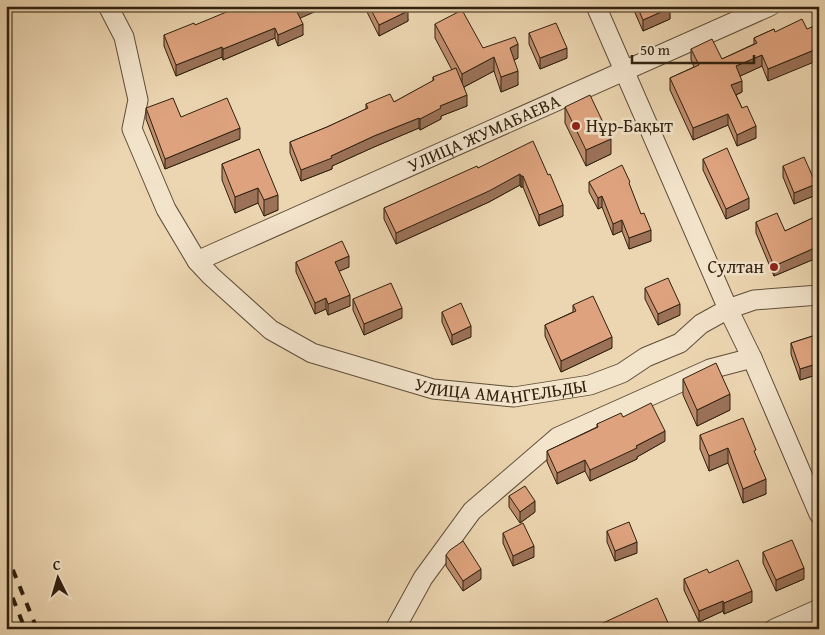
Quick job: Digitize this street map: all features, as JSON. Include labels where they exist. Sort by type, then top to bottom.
[{"type":"street","name":"УЛИЦА АМАНГЕЛЬДЫ","points":[[108,6],[124,37],[138,100],[132,129],[166,209],[197,261],[211,276],[271,330],[312,353],[433,389],[514,397],[590,385],[622,373],[646,357],[680,343],[701,324],[728,309],[754,300],[819,295]]},
{"type":"street","points":[[596,6],[819,514]]},
{"type":"street","name":"УЛИЦА ЖУМАБАЕВА","points":[[197,261],[770,6]]},
{"type":"street","points":[[395,629],[423,578],[472,511],[558,437],[710,370],[752,358]]},
{"type":"street","points":[[774,629],[819,609]]},
{"type":"building","points":[[241,6],[304,6],[296,10],[303,24],[278,35],[275,28],[176,65],[164,35],[194,23],[195,25]]},
{"type":"building","points":[[369,6],[406,6],[408,11],[379,25]]},
{"type":"building","points":[[637,6],[669,6],[670,8],[643,20]]},
{"type":"building","points":[[462,10],[483,48],[515,37],[518,44],[510,48],[518,71],[501,77],[494,57],[462,74],[435,24]]},
{"type":"building","points":[[802,19],[807,29],[819,24],[819,48],[768,69],[762,55],[736,66],[742,81],[731,85],[742,108],[747,106],[756,126],[737,135],[728,114],[693,128],[670,78],[699,65],[691,49],[712,39],[722,59],[757,43],[754,38],[774,29],[775,32]]},
{"type":"building","points":[[556,23],[567,48],[540,58],[529,33]]},
{"type":"building","points":[[456,68],[467,95],[440,106],[441,108],[420,119],[374,136],[331,156],[332,158],[301,170],[290,142],[368,108],[366,104],[390,94],[394,102],[434,80],[433,77]]},
{"type":"building","points":[[590,95],[611,139],[586,150],[565,107]]},
{"type":"building","points":[[173,98],[181,117],[227,98],[240,128],[165,159],[146,108]]},
{"type":"building","points":[[533,141],[563,205],[539,215],[523,176],[520,174],[489,191],[396,233],[384,208],[477,166],[478,168]]},
{"type":"building","points":[[727,148],[749,198],[726,209],[703,159]]},
{"type":"building","points":[[259,149],[278,195],[264,200],[258,188],[235,197],[222,164]]},
{"type":"building","points":[[804,157],[816,184],[794,193],[783,166]]},
{"type":"building","points":[[622,165],[641,214],[644,213],[651,230],[629,238],[622,220],[613,224],[602,196],[598,198],[589,182]]},
{"type":"building","points":[[777,213],[785,231],[819,215],[819,246],[774,266],[756,222]]},
{"type":"building","points":[[342,241],[349,256],[335,262],[350,295],[328,304],[326,298],[315,303],[296,262]]},
{"type":"building","points":[[668,278],[680,304],[658,314],[645,288]]},
{"type":"building","points":[[391,283],[402,308],[364,324],[353,299]]},
{"type":"building","points":[[593,296],[612,337],[561,361],[545,325],[576,311],[573,305]]},
{"type":"building","points":[[461,303],[471,326],[452,335],[442,312]]},
{"type":"building","points":[[819,334],[819,363],[800,369],[791,343]]},
{"type":"building","points":[[716,363],[730,394],[697,410],[683,379]]},
{"type":"building","points":[[651,403],[665,431],[636,446],[637,448],[590,470],[585,460],[557,473],[547,451],[598,427],[597,424],[621,413],[623,417]]},
{"type":"building","points":[[743,418],[766,479],[743,489],[728,448],[709,456],[700,435]]},
{"type":"building","points":[[525,486],[535,501],[520,512],[509,496]]},
{"type":"building","points":[[629,522],[637,542],[615,551],[607,531]]},
{"type":"building","points":[[523,523],[534,546],[513,556],[503,533]]},
{"type":"building","points":[[792,540],[804,568],[776,580],[763,552]]},
{"type":"building","points":[[463,541],[481,569],[463,581],[446,555]]},
{"type":"building","points":[[738,560],[752,591],[699,611],[684,579],[707,569],[709,573]]},
{"type":"building","points":[[657,598],[669,625],[661,629],[590,629]]},
{"type":"building","points":[[435,623],[438,629],[423,629]]},
{"type":"building","points":[[538,624],[541,629],[526,629]]},
{"type":"railway","points":[[6,553],[37,629]]},
{"type":"railway","points":[[6,581],[25,629]]},
{"type":"place","name":"Нұр-Бақыт","points":[[576,126]]},
{"type":"place","name":"Султан","points":[[774,267]]}]
